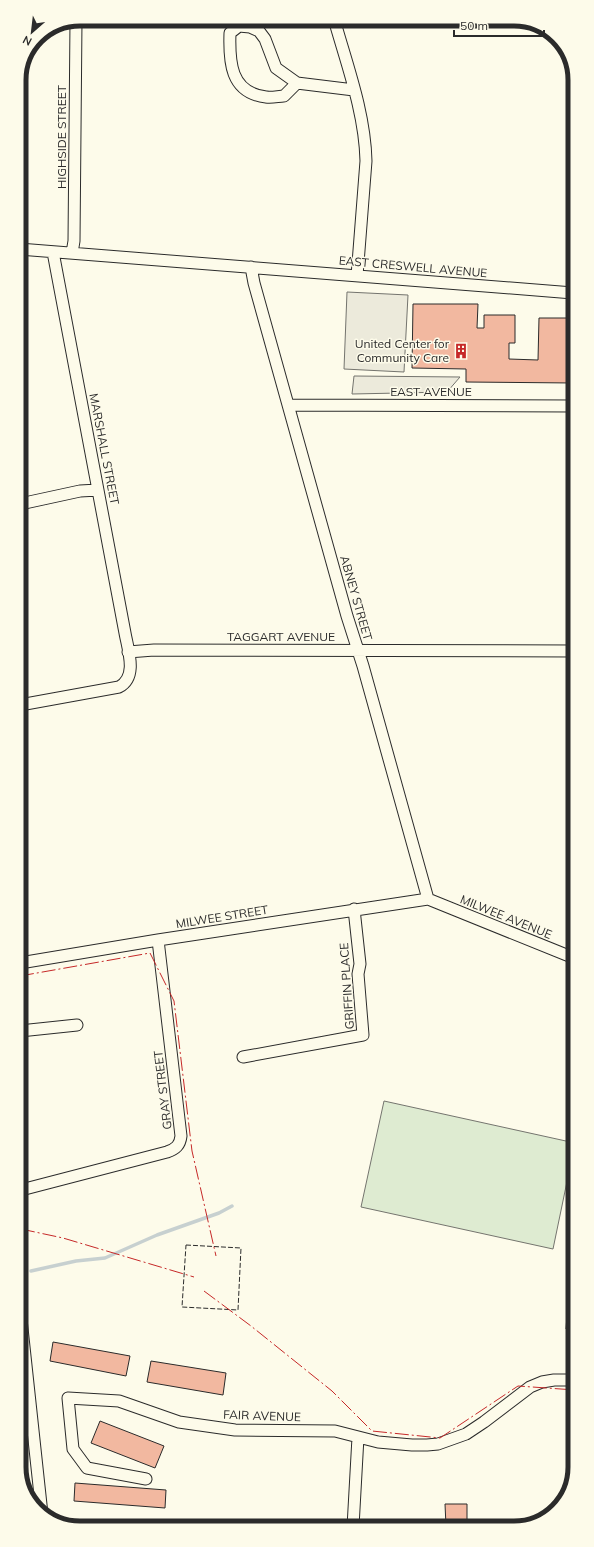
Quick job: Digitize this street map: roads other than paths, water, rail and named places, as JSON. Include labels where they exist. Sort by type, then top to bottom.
[{"type":"street","name":"HIGHSIDE STREET","points":[[72,252],[74,241],[76,26]]},
{"type":"street","points":[[297,82],[284,96],[266,97],[251,93],[239,84],[232,71],[229,57],[230,33],[239,26],[250,27],[259,31],[265,39],[276,68],[297,82],[354,90]]},
{"type":"street","points":[[336,26],[354,90],[364,134],[366,161],[357,276]]},
{"type":"street","name":"EAST CRESWELL AVENUE","points":[[26,250],[72,252],[225,266],[568,293]]},
{"type":"street","name":"MARSHALL STREET","points":[[53,252],[128,652]]},
{"type":"street","name":"ABNEY STREET","points":[[251,267],[340,593],[363,666],[428,899]]},
{"type":"street","name":"EAST AVENUE","points":[[288,405],[568,406]]},
{"type":"street","points":[[26,503],[80,491],[98,490]]},
{"type":"street","name":"TAGGART AVENUE","points":[[128,652],[154,650],[568,651]]},
{"type":"street","points":[[26,704],[119,687],[128,680],[130,672],[128,652]]},
{"type":"street","name":"MILWEE STREET","points":[[26,962],[354,909],[428,899]]},
{"type":"street","name":"MILWEE AVENUE","points":[[428,899],[568,956]]},
{"type":"street","name":"GRIFFIN PLACE","points":[[243,1057],[364,1035],[358,974],[360,964],[354,909]]},
{"type":"street","name":"GRAY STREET","points":[[26,1189],[174,1150],[179,1144],[181,1136],[158,940]]},
{"type":"street","points":[[26,1030],[77,1025]]},
{"type":"street","points":[[26,1377],[41,1504]]},
{"type":"street","name":"FAIR AVENUE","points":[[146,1479],[88,1468],[72,1449],[68,1398],[119,1401],[179,1422],[235,1430],[335,1431],[378,1442],[412,1446],[438,1444],[466,1434],[530,1387],[542,1382],[568,1380]]},
{"type":"street","points":[[353,1521],[358,1437]]},
{"type":"waterway","points":[[31,1271],[76,1261],[105,1258],[157,1235],[219,1213],[232,1206]]},
{"type":"place","name":"United Center for Community Care","points":[[461,351]]}]
